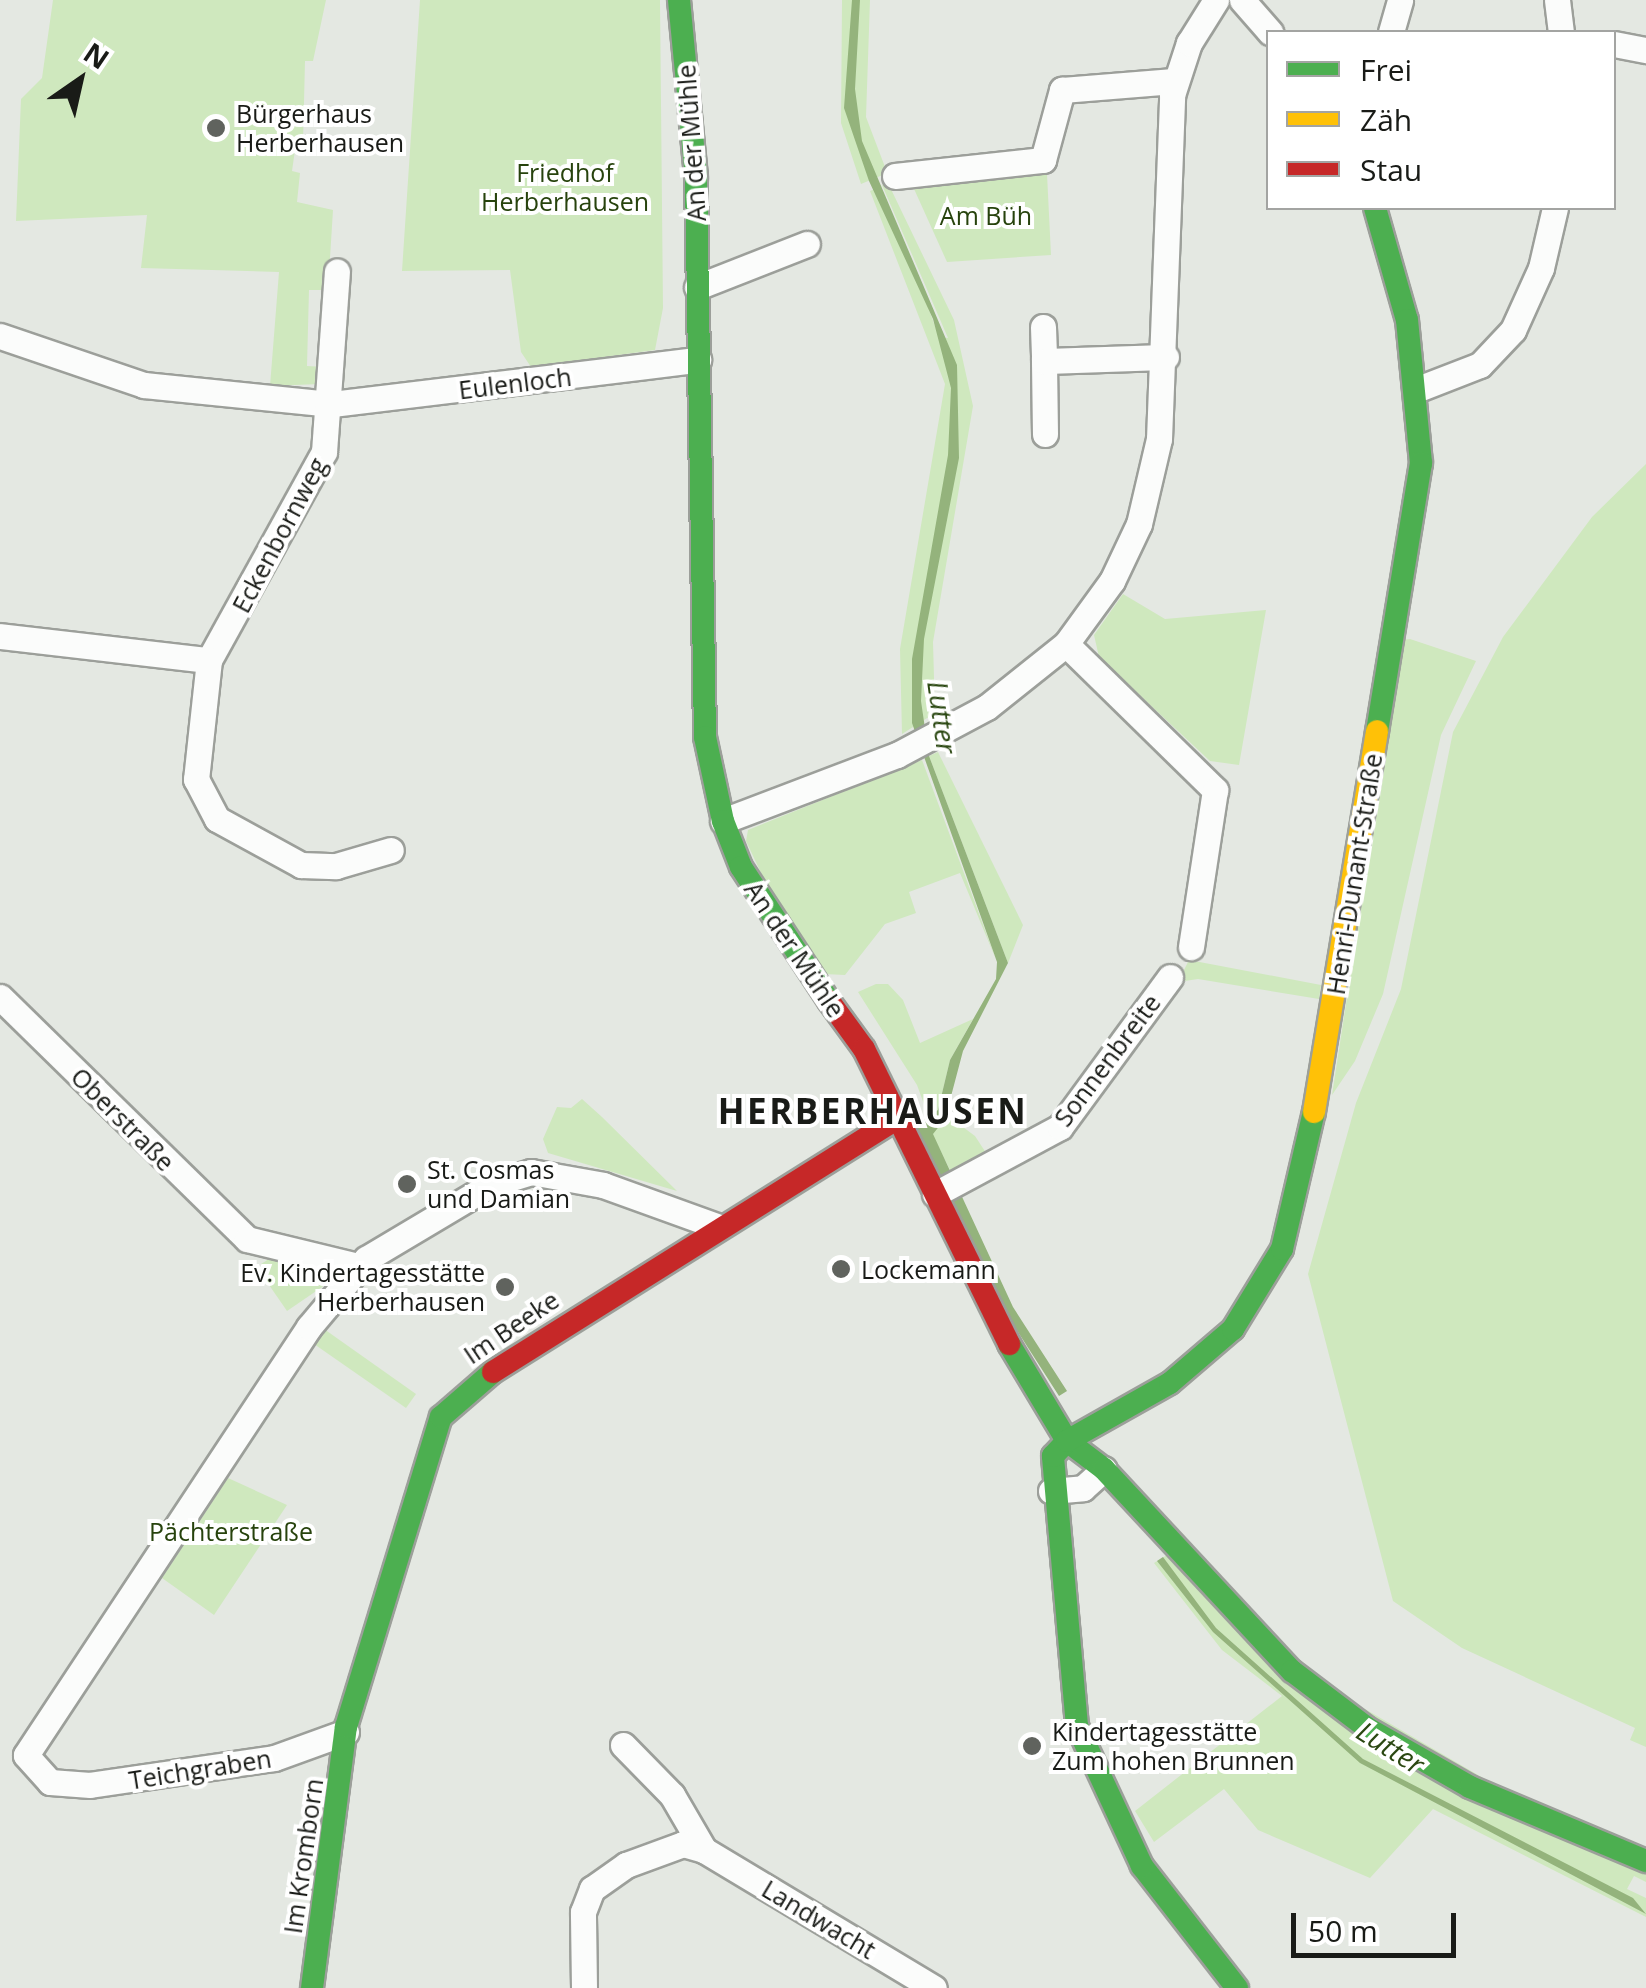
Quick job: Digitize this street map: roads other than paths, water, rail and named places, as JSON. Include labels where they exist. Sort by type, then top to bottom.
[{"type":"street","name":"An der Mühle","points":[[680,0],[696,176],[705,737],[723,822],[759,902],[864,1049],[898,1117],[946,1190],[1026,1380],[1067,1442],[1104,1470],[1292,1671],[1368,1728],[1470,1787],[1646,1861]]},
{"type":"street","points":[[723,822],[896,754],[988,707],[1066,644],[1112,581],[1139,524],[1160,439],[1174,81],[1216,0]]},
{"type":"street","points":[[1242,0],[1268,30]]},
{"type":"street","points":[[1392,30],[1400,0]]},
{"type":"street","points":[[1557,0],[1561,30]]},
{"type":"street","points":[[1616,44],[1646,50]]},
{"type":"street","points":[[894,176],[1042,160],[1062,90],[1174,81]]},
{"type":"street","name":"Henri-Dunant-Straße","points":[[1067,1442],[1201,1360],[1250,1308],[1282,1249],[1321,1091],[1365,789],[1413,529],[1418,388],[1404,304],[1377,210]]},
{"type":"street","points":[[1418,388],[1480,365],[1513,330],[1541,268],[1556,210]]},
{"type":"street","points":[[698,287],[807,244]]},
{"type":"street","points":[[332,404],[337,271]]},
{"type":"street","points":[[1043,328],[1045,434]]},
{"type":"street","name":"Eulenloch","points":[[0,336],[144,385],[332,404],[698,360]]},
{"type":"street","points":[[1044,361],[1166,357]]},
{"type":"street","name":"Eckenbornweg","points":[[332,404],[310,482],[209,660],[196,779],[217,819],[301,864],[336,866],[391,850]]},
{"type":"street","points":[[0,636],[209,660]]},
{"type":"street","points":[[1066,644],[1215,790],[1190,947]]},
{"type":"street","name":"Sonnenbreite","points":[[946,1190],[1060,1126],[1170,978]]},
{"type":"street","name":"Oberstraße","points":[[0,997],[247,1239],[358,1266]]},
{"type":"street","name":"Im Beeke","points":[[346,1732],[404,1553],[430,1441],[450,1404],[719,1227],[898,1117]]},
{"type":"street","points":[[358,1266],[492,1184],[531,1172],[578,1177],[719,1227]]},
{"type":"street","name":"Teichgraben","points":[[346,1732],[274,1758],[128,1782],[50,1782],[28,1763],[28,1747],[302,1340],[358,1266]]},
{"type":"street","points":[[1067,1442],[1052,1456],[1051,1491],[1077,1726],[1142,1866],[1237,1988]]},
{"type":"street","points":[[1051,1491],[1082,1488],[1104,1470]]},
{"type":"street","name":"Im Kromborn","points":[[312,1988],[336,1840],[346,1732]]},
{"type":"street","name":"Landwacht","points":[[624,1744],[672,1796],[704,1850],[934,1988]]},
{"type":"street","points":[[584,1988],[583,1912],[592,1889],[656,1850],[683,1844],[704,1850]]},
{"type":"place","name":"Bürgerhaus Herberhausen","points":[[216,128]]},
{"type":"place","name":"St. Cosmas und Damian","points":[[407,1184]]},
{"type":"place","name":"Lockemann","points":[[841,1269]]},
{"type":"place","name":"Ev. Kindertagesstätte Herberhausen","points":[[505,1287]]},
{"type":"place","name":"Kindertagesstätte Zum hohen Brunnen","points":[[1032,1746]]},
{"type":"district","name":"HERBERHAUSEN","points":[[873,1111]]},
{"type":"park label","name":"Friedhof Herberhausen","points":[[565,188]]},
{"type":"park label","name":"Am Büh","points":[[986,215]]},
{"type":"park label","name":"Pächterstraße","points":[[231,1531]]},
{"type":"water label","name":"Lutter","points":[[943,717]]},
{"type":"water label","name":"Lutter","points":[[1391,1747]]}]
